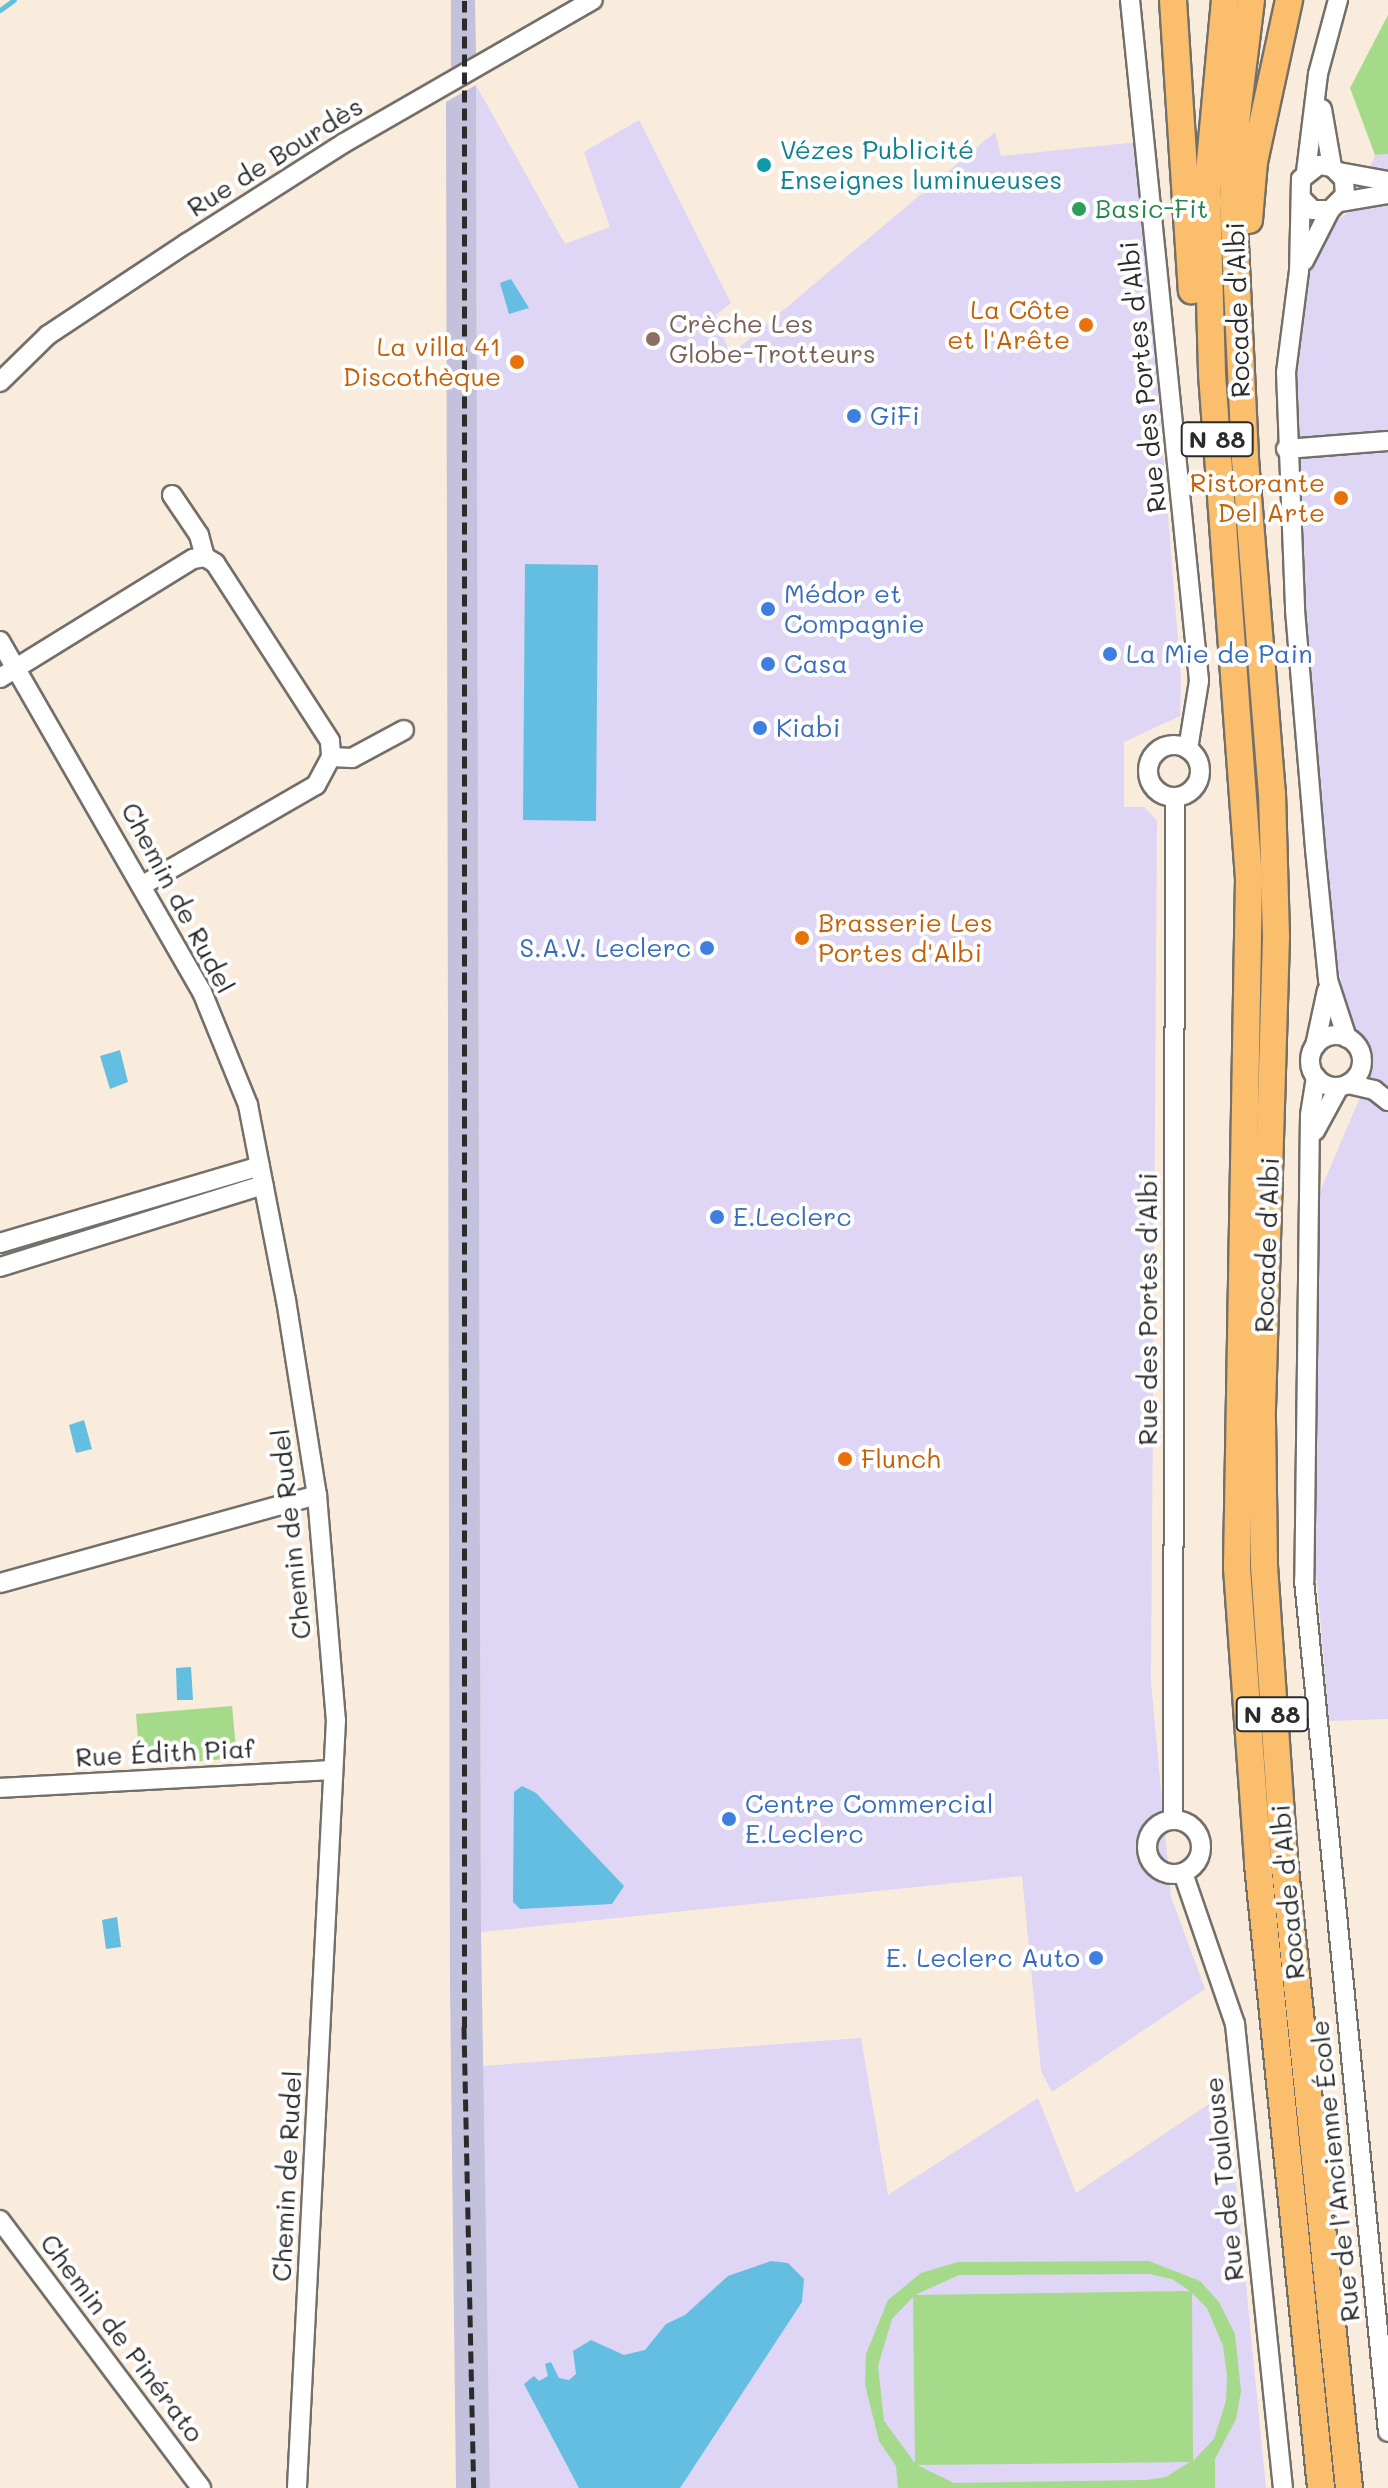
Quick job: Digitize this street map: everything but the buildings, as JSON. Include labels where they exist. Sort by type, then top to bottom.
[{"type":"highway","points":[[1173,0],[1195,329],[1249,879]]},
{"type":"highway","name":"Rocade d'Albi","points":[[1225,0],[1211,117],[1208,285],[1249,879],[1235,1410],[1237,1568],[1253,1805],[1321,2488]]},
{"type":"highway","name":"Rocade d'Albi","points":[[1251,0],[1236,123],[1233,202],[1245,459],[1272,793],[1276,937],[1262,1420],[1266,1598],[1284,1859],[1349,2488]]},
{"type":"highway","points":[[1245,459],[1251,192],[1289,0]]},
{"type":"street","name":"Rue de Bourdès","points":[[0,382],[48,335],[187,243],[344,143],[593,0]]},
{"type":"street","name":"Rue des Portes d'Albi","points":[[1130,0],[1199,681],[1188,749]]},
{"type":"street","points":[[1338,0],[1318,74],[1301,198],[1299,271],[1289,322],[1286,449],[1295,610],[1328,980],[1347,1038],[1358,1048],[1361,1064],[1381,1096]]},
{"type":"street","points":[[1299,271],[1345,187],[1336,170],[1318,74]]},
{"type":"street","points":[[1306,172],[1319,165],[1388,181]]},
{"type":"street","points":[[1301,198],[1313,210],[1388,194]]},
{"type":"street","points":[[1286,449],[1388,441]]},
{"type":"street","points":[[172,495],[199,535],[205,557]]},
{"type":"street","points":[[0,678],[18,671],[193,559],[205,557],[215,563],[330,741],[331,757],[316,785],[141,886]]},
{"type":"street","name":"Chemin de Rudel","points":[[0,641],[202,992],[248,1105],[317,1495],[336,1720],[297,2488]]},
{"type":"street","points":[[331,757],[352,758],[404,730]]},
{"type":"street","points":[[1165,747],[1188,749],[1199,762],[1199,778],[1190,792],[1175,797],[1153,787],[1149,764],[1165,747]]},
{"type":"street","name":"Rue des Portes d'Albi","points":[[1173,1820],[1175,797]]},
{"type":"street","points":[[1328,980],[1310,1062],[1316,1077],[1381,1096]]},
{"type":"street","points":[[1315,1046],[1329,1036],[1347,1038]]},
{"type":"street","points":[[1313,1137],[1343,1086],[1361,1064]]},
{"type":"street","name":"Rue de l’Ancienne École","points":[[1316,1077],[1304,1580],[1388,2432]]},
{"type":"street","points":[[0,1243],[260,1166]]},
{"type":"street","points":[[0,1267],[264,1185]]},
{"type":"street","points":[[0,1583],[317,1495]]},
{"type":"street","name":"Rue Édith Piaf","points":[[0,1788],[333,1770]]},
{"type":"street","points":[[1173,1820],[1191,1825],[1201,1841],[1199,1859],[1183,1873],[1161,1871],[1148,1851],[1154,1829],[1173,1820]]},
{"type":"street","name":"Rue de Toulouse","points":[[1183,1873],[1235,2024],[1283,2488]]},
{"type":"street","name":"Chemin de Pinérato","points":[[0,2220],[201,2488]]},
{"type":"shaded area","points":[[451,0],[475,0],[476,56],[451,68]]},
{"type":"shaded area","points":[[476,85],[565,244],[610,227],[584,152],[639,120],[731,303],[716,315],[730,355],[995,132],[1001,156],[1138,142],[1181,678],[1180,716],[1124,742],[1124,807],[1144,807],[1157,820],[1151,1682],[1171,1897],[1205,1989],[1052,2092],[1041,2071],[1022,1876],[481,1932]]},
{"type":"shaded area","points":[[476,85],[481,1932],[490,2488],[456,2488],[450,1985],[446,102]]},
{"type":"shaded area","points":[[1388,154],[1388,1719],[1329,1721],[1312,1524],[1316,1201],[1361,1095],[1327,902],[1303,623],[1294,345],[1304,284],[1323,231],[1355,207],[1375,155]]},
{"type":"shaded area","points":[[861,2038],[888,2195],[1038,2098],[1076,2193],[1227,2092],[1266,2488],[490,2488],[482,2066]]},
{"type":"green space","points":[[1388,15],[1388,154],[1375,155],[1350,88]]},
{"type":"green space","points":[[232,1706],[237,1758],[140,1766],[136,1714]]},
{"type":"green space","points":[[1149,2261],[1200,2281],[1219,2302],[1235,2334],[1241,2391],[1236,2419],[1215,2459],[1215,2488],[898,2488],[896,2466],[879,2441],[865,2385],[866,2354],[888,2300],[921,2273],[958,2262]],"holes":[[[1149,2274],[1172,2279],[1190,2291],[915,2295],[959,2275]],[[1192,2293],[1207,2308],[1223,2346],[1227,2376],[1226,2401],[1214,2439],[1193,2461]],[[913,2297],[915,2463],[884,2421],[878,2366],[892,2319]],[[1190,2462],[1166,2477],[1146,2480],[954,2483],[917,2465]]]},
{"type":"water","points":[[511,279],[529,308],[509,314],[500,283]]},
{"type":"water","points":[[525,564],[598,565],[596,821],[523,820]]},
{"type":"water","points":[[120,1050],[128,1082],[110,1089],[100,1056]]},
{"type":"water","points":[[84,1420],[92,1449],[76,1453],[69,1425]]},
{"type":"water","points":[[191,1667],[193,1700],[177,1700],[176,1668]]},
{"type":"water","points":[[522,1786],[536,1793],[624,1886],[612,1904],[520,1909],[513,1902],[514,1792]]},
{"type":"water","points":[[117,1917],[121,1947],[106,1949],[102,1920]]},
{"type":"water","points":[[771,2261],[788,2263],[804,2279],[802,2302],[680,2488],[579,2488],[524,2384],[534,2376],[539,2381],[548,2376],[545,2364],[551,2362],[559,2378],[569,2380],[576,2374],[573,2351],[591,2340],[624,2355],[645,2350],[666,2324],[685,2315],[728,2276]]},
{"type":"waterway","points":[[0,10],[14,0]]},
{"type":"railway","points":[[464,0],[464,2027],[474,2488]]},
{"type":"place","name":"Vézes Publicité Enseignes luminueuses","points":[[764,165]]},
{"type":"place","name":"Basic-Fit","points":[[1079,209]]},
{"type":"place","name":"La Côte et l'Arête","points":[[1086,325]]},
{"type":"place","name":"Crèche Les Globe-Trotteurs","points":[[653,339]]},
{"type":"place","name":"La villa 41 Discothèque","points":[[517,362]]},
{"type":"place","name":"GiFi","points":[[854,416]]},
{"type":"place","name":"Ristorante Del Arte","points":[[1341,498]]},
{"type":"place","name":"Médor et Compagnie","points":[[768,609]]},
{"type":"place","name":"La Mie de Pain","points":[[1110,654]]},
{"type":"place","name":"Casa","points":[[768,664]]},
{"type":"place","name":"Kiabi","points":[[760,728]]},
{"type":"place","name":"Brasserie Les Portes d'Albi","points":[[802,938]]},
{"type":"place","name":"S.A.V. Leclerc","points":[[707,948]]},
{"type":"place","name":"E.Leclerc","points":[[717,1217]]},
{"type":"place","name":"Flunch","points":[[845,1459]]},
{"type":"place","name":"Centre Commercial E.Leclerc","points":[[729,1819]]},
{"type":"place","name":"E. Leclerc Auto","points":[[1096,1958]]}]
